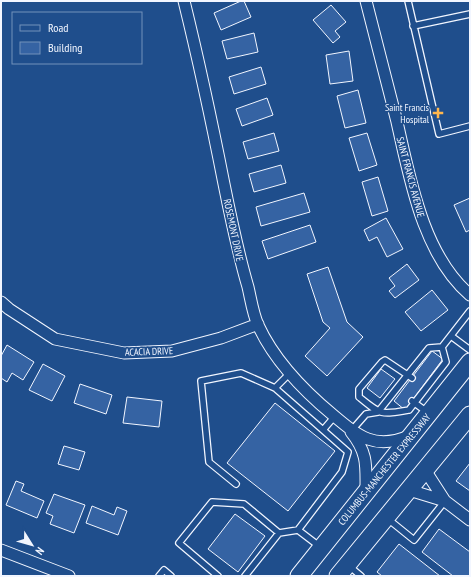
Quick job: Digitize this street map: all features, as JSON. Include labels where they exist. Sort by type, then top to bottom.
[{"type":"main road","name":"COLUMBUS-MANCHESTER EXPRESSWAY","points":[[299,576],[470,362]]},
{"type":"main road","points":[[343,570],[470,415]]},
{"type":"street","name":"ROSEMONT DRIVE","points":[[184,1],[207,94],[235,242],[258,324],[271,348],[291,372],[319,403],[350,428],[377,442],[396,441],[411,435]]},
{"type":"street","name":"SAINT FRANCIS AVENUE","points":[[366,1],[413,191],[424,227],[442,261],[460,287],[470,295]]},
{"type":"street","name":"ACACIA DRIVE","points":[[1,302],[55,339],[124,353],[172,351],[221,338],[258,324]]},
{"type":"street","name":"ROSEMONT DRIVE","points":[[350,428],[365,454],[366,491]]},
{"type":"street","points":[[425,470],[445,501],[470,520]]},
{"type":"street","points":[[409,490],[445,501]]},
{"type":"street","points":[[1,550],[69,576]]},
{"type":"lane","points":[[408,1],[439,134],[470,126]]},
{"type":"lane","points":[[414,26],[470,14]]},
{"type":"lane","points":[[378,412],[399,391],[429,348],[442,347],[470,311]]},
{"type":"lane","points":[[451,336],[470,350]]},
{"type":"lane","points":[[350,428],[366,414],[409,410],[424,387],[446,362],[442,347]]},
{"type":"lane","points":[[378,412],[359,397],[358,393],[377,367],[385,360],[410,376]]},
{"type":"lane","points":[[274,388],[291,372]]},
{"type":"lane","points":[[236,484],[209,462],[201,381],[240,373],[274,388],[348,452],[342,472],[298,530],[279,533],[245,576]]},
{"type":"lane","points":[[413,402],[429,414]]},
{"type":"lane","points":[[323,430],[335,416]]},
{"type":"lane","points":[[387,517],[414,540],[445,501]]},
{"type":"lane","points":[[218,576],[178,543],[212,502],[244,504],[279,533]]},
{"type":"lane","points":[[298,530],[321,548]]},
{"type":"lane","points":[[159,576],[164,570],[171,576]]},
{"type":"lane","points":[[343,570],[362,576]]},
{"type":"building","points":[[244,1],[251,17],[221,30],[214,13]]},
{"type":"building","points":[[331,5],[346,22],[335,31],[340,37],[333,43],[313,20]]},
{"type":"building","points":[[254,33],[258,52],[227,59],[222,41]]},
{"type":"building","points":[[349,51],[353,81],[330,84],[326,55]]},
{"type":"building","points":[[261,67],[266,84],[234,94],[229,77]]},
{"type":"building","points":[[358,90],[366,123],[345,128],[337,96]]},
{"type":"building","points":[[267,98],[273,115],[242,126],[236,109]]},
{"type":"building","points":[[274,133],[279,151],[248,159],[243,142]]},
{"type":"building","points":[[367,133],[377,165],[359,171],[349,138]]},
{"type":"building","points":[[281,165],[286,183],[254,192],[249,174]]},
{"type":"building","points":[[378,177],[388,211],[372,216],[362,182]]},
{"type":"building","points":[[304,193],[310,212],[261,226],[256,207]]},
{"type":"building","points":[[470,198],[470,230],[466,232],[454,205]]},
{"type":"building","points":[[386,218],[403,249],[387,257],[377,237],[369,241],[364,230]]},
{"type":"building","points":[[310,225],[316,242],[268,259],[262,241]]},
{"type":"building","points":[[407,264],[419,280],[395,298],[389,291],[395,286],[389,278]]},
{"type":"building","points":[[328,267],[347,322],[363,337],[327,376],[305,356],[330,328],[323,322],[307,274]]},
{"type":"building","points":[[432,290],[448,310],[421,331],[405,312]]},
{"type":"building","points":[[7,345],[34,362],[23,380],[12,373],[7,382],[1,378],[1,356]]},
{"type":"building","points":[[432,351],[443,359],[405,410],[394,401]]},
{"type":"building","points":[[43,364],[65,376],[52,401],[29,390]]},
{"type":"building","points":[[381,369],[395,379],[380,398],[367,388]]},
{"type":"building","points":[[80,384],[112,395],[106,414],[74,403]]},
{"type":"building","points":[[127,397],[162,401],[159,427],[123,423]]},
{"type":"building","points":[[275,403],[335,451],[288,511],[227,463]]},
{"type":"building","points":[[64,446],[85,452],[79,470],[58,464]]},
{"type":"building","points":[[470,463],[470,491],[456,481]]},
{"type":"building","points":[[16,481],[24,484],[21,491],[44,501],[37,518],[6,505]]},
{"type":"building","points":[[54,494],[85,505],[74,533],[50,524],[53,516],[46,513]]},
{"type":"building","points":[[92,506],[114,515],[117,507],[127,511],[118,535],[86,523]]},
{"type":"building","points":[[235,514],[265,536],[238,572],[208,549]]},
{"type":"building","points":[[439,529],[470,552],[470,576],[453,576],[422,552]]},
{"type":"building","points":[[399,544],[440,576],[382,576],[377,572]]},
{"type":"place","name":"Saint Francis Hospital","points":[[438,113]]}]
